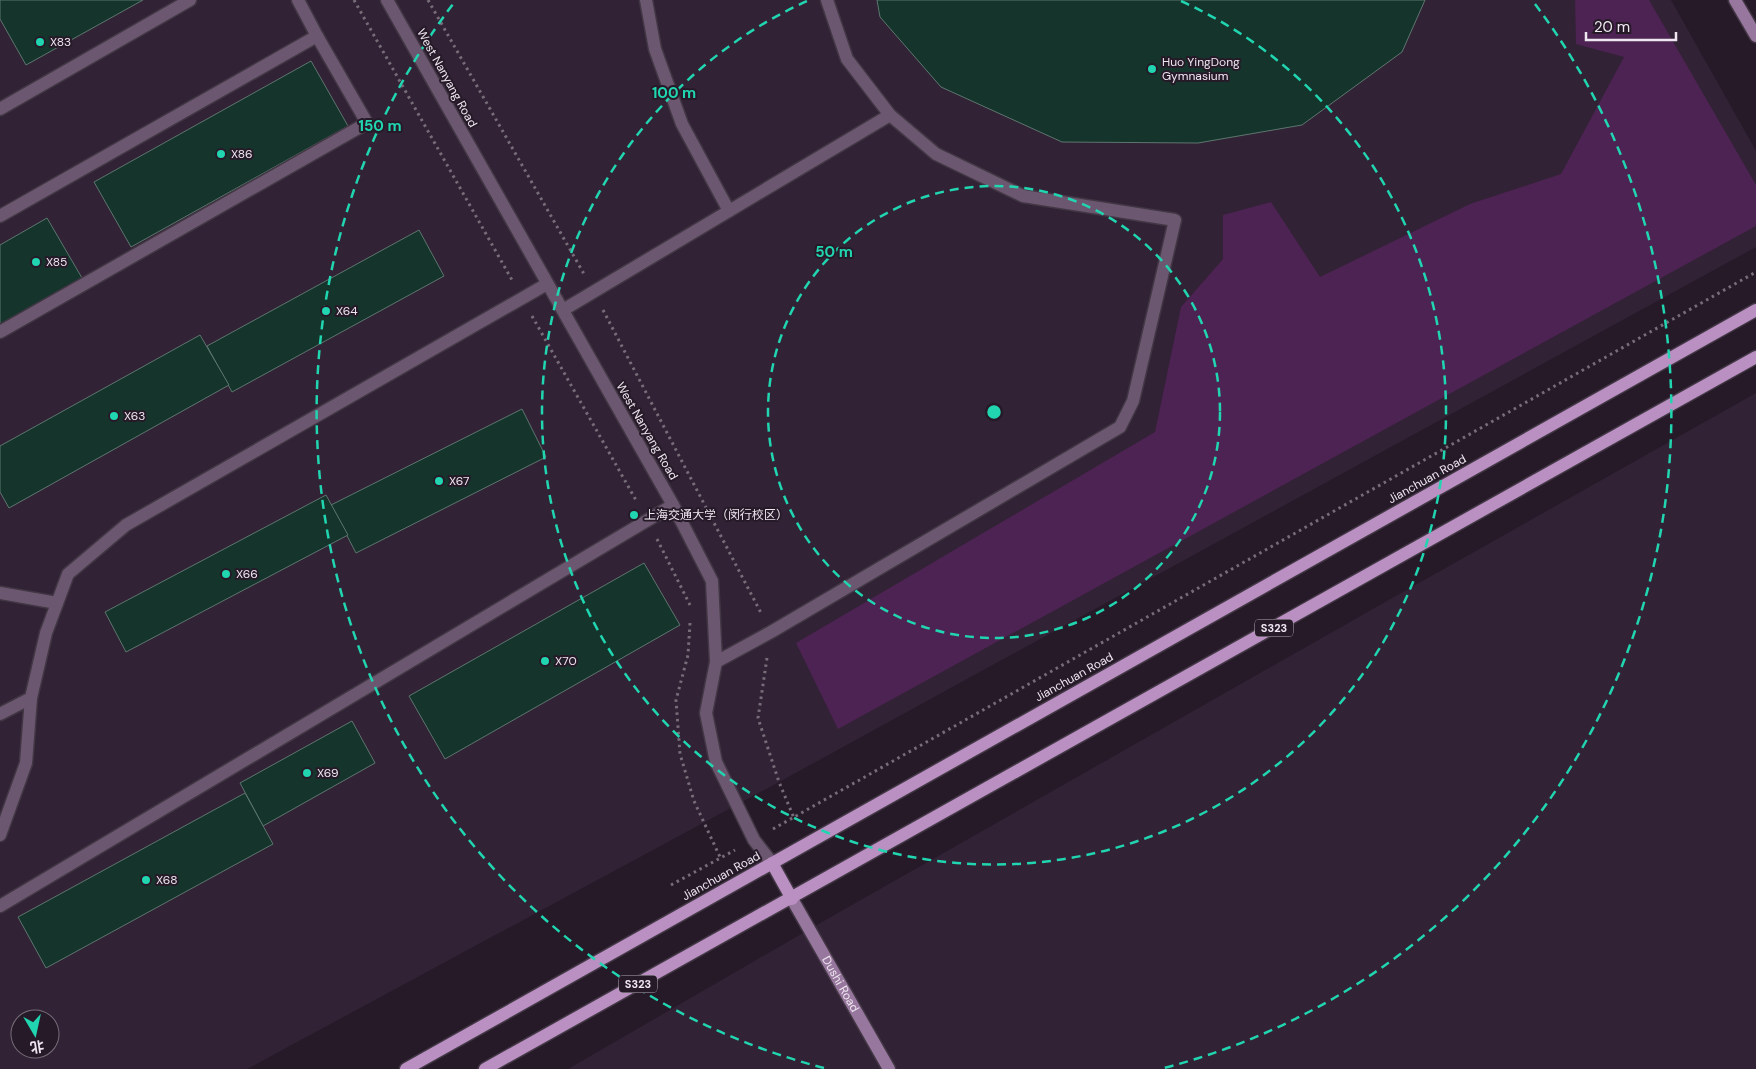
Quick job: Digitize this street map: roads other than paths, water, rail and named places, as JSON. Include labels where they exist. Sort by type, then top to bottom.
[{"type":"main road","name":"Jianchuan Road","points":[[406,1069],[1756,310]]},
{"type":"main road","name":"S323","points":[[485,1069],[792,899],[1756,357]]},
{"type":"main road","name":"West Nanyang Road","points":[[772,863],[792,899]]},
{"type":"street","points":[[1735,0],[1756,36]]},
{"type":"street","name":"Dushi Road","points":[[792,899],[889,1069]]},
{"type":"lane","points":[[0,109],[190,0]]},
{"type":"lane","points":[[0,332],[367,123],[298,0]]},
{"type":"lane","name":"West Nanyang Road","points":[[387,0],[673,505],[712,581],[716,662],[706,713],[716,762],[754,840],[772,863]]},
{"type":"lane","points":[[646,0],[655,49],[682,124],[729,211]]},
{"type":"lane","points":[[716,662],[780,627],[1120,427],[1133,401],[1175,220],[1023,196],[936,154],[890,115],[847,59],[827,0]]},
{"type":"lane","points":[[0,216],[317,36]]},
{"type":"lane","points":[[562,310],[890,115]]},
{"type":"lane","points":[[0,835],[26,763],[31,698],[46,633],[68,574],[126,525],[547,284]]},
{"type":"lane","points":[[0,906],[673,505]]},
{"type":"lane","points":[[0,592],[57,603]]},
{"type":"lane","points":[[0,714],[31,698]]},
{"type":"place","name":"X83","points":[[40,42]]},
{"type":"place","name":"Huo YingDong Gymnasium","points":[[1152,69]]},
{"type":"place","name":"X86","points":[[221,154]]},
{"type":"place","name":"X85","points":[[36,262]]},
{"type":"place","name":"X64","points":[[326,311]]},
{"type":"place","name":"X63","points":[[114,416]]},
{"type":"place","name":"X67","points":[[439,481]]},
{"type":"place","name":"上海交通大学（闵行校区）","points":[[634,515]]},
{"type":"place","name":"X66","points":[[226,574]]},
{"type":"place","name":"X70","points":[[545,661]]},
{"type":"place","name":"X69","points":[[307,773]]},
{"type":"place","name":"X68","points":[[146,880]]}]
